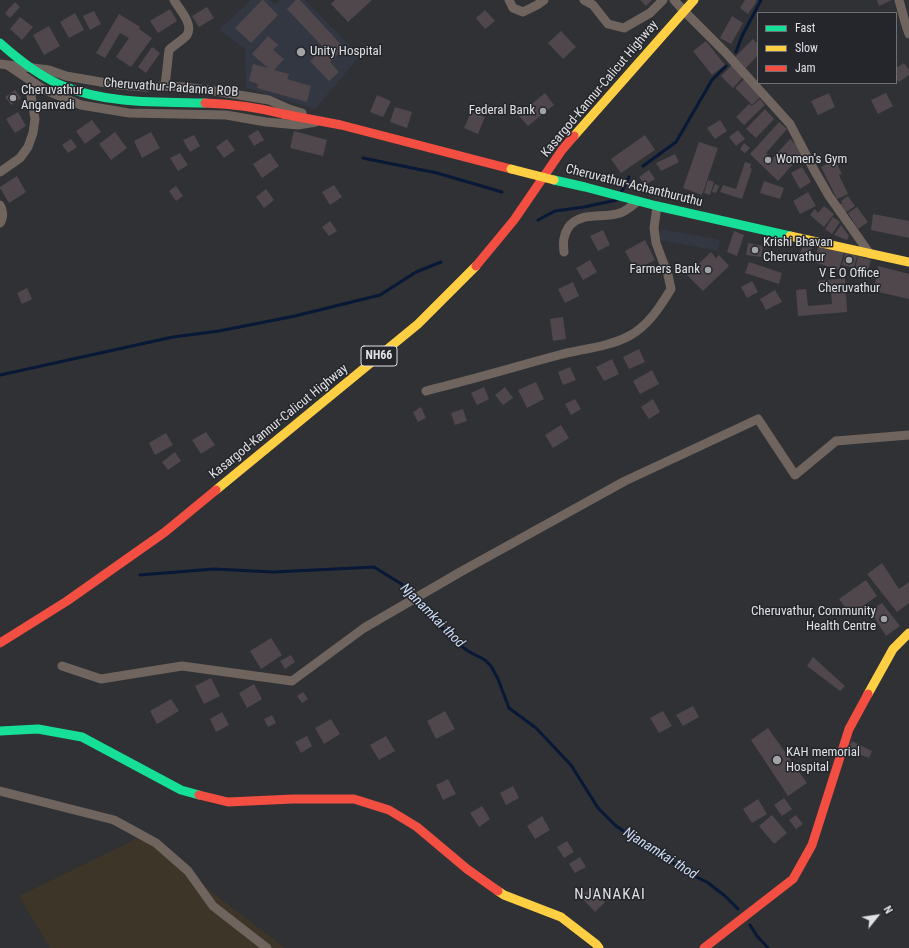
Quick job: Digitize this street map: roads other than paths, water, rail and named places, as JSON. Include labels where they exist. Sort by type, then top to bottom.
[{"type":"main road","name":"Kasargod-Kannur-Calicut Highway","points":[[0,643],[66,601],[165,532],[418,324],[477,265],[514,220],[562,150],[694,0]]},
{"type":"main road","name":"Cheruvathur-Padanna ROB","points":[[0,43],[34,71],[73,91],[123,100],[231,104],[283,114]]},
{"type":"main road","name":"Cheruvathur-Achanthuruthu","points":[[283,114],[341,125],[657,206],[909,262]]},
{"type":"main road","points":[[704,948],[793,879],[812,845],[849,729],[893,649],[909,633]]},
{"type":"main road","points":[[0,731],[38,730],[82,737],[182,790],[228,802],[293,799],[354,799],[388,810],[417,827],[466,869],[504,895],[561,917],[600,948]]},
{"type":"street","points":[[165,86],[169,50],[187,34],[189,25],[174,0]]},
{"type":"street","points":[[508,0],[513,8],[523,12],[544,0]]},
{"type":"street","points":[[584,0],[593,5],[608,24],[624,28],[650,13],[663,0]]},
{"type":"street","points":[[674,0],[725,52],[790,124],[829,196],[870,254]]},
{"type":"street","points":[[899,0],[904,22],[909,34]]},
{"type":"street","points":[[4,64],[49,70],[66,76],[118,85],[146,87],[165,86],[215,91],[269,100],[321,121]]},
{"type":"street","points":[[4,64],[43,89],[81,105],[129,113],[226,115],[266,122],[298,125],[321,121]]},
{"type":"street","points":[[0,172],[20,158],[28,147],[33,133],[35,119],[31,96],[34,83]]},
{"type":"street","points":[[564,252],[563,242],[566,232],[570,224],[578,218],[621,213],[636,201]]},
{"type":"street","points":[[0,205],[3,210],[2,221],[0,223]]},
{"type":"street","points":[[426,391],[559,355],[608,344],[629,336],[642,327],[655,314],[671,289],[668,275],[656,243],[654,228],[657,206]]},
{"type":"street","points":[[62,666],[101,679],[182,666],[292,681],[364,628],[462,571],[625,481],[758,419],[795,476],[836,441],[909,435]]},
{"type":"street","points":[[0,791],[114,820],[156,843],[188,871],[213,906],[267,948]]},
{"type":"waterway","points":[[736,52],[742,36],[761,0]]},
{"type":"waterway","points":[[643,166],[676,142],[712,80],[726,66]]},
{"type":"waterway","points":[[363,158],[437,173],[502,192]]},
{"type":"waterway","points":[[621,193],[629,177]]},
{"type":"waterway","points":[[538,220],[555,211],[617,200]]},
{"type":"waterway","points":[[0,375],[173,337],[219,331],[295,316],[380,295],[416,272],[441,262]]},
{"type":"waterway","name":"Njanamkai thod","points":[[140,575],[213,569],[274,572],[374,567],[403,585],[454,641],[468,651],[485,660],[491,666],[498,679],[509,708],[536,728],[571,765],[598,808],[615,825],[640,843],[671,861],[679,869],[707,882],[725,896],[738,909]]},
{"type":"waterway","name":"Njanamkai thod","points":[[750,925],[757,936],[768,948]]},
{"type":"place","name":"Unity Hospital","points":[[301,52]]},
{"type":"place","name":"Cheruvathur Anganvadi","points":[[13,98]]},
{"type":"place","name":"Federal Bank","points":[[543,111]]},
{"type":"place","name":"Women's Gym","points":[[768,160]]},
{"type":"place","name":"Krishi Bhavan Cheruvathur","points":[[755,250]]},
{"type":"place","name":"V E O Office Cheruvathur","points":[[849,260]]},
{"type":"place","name":"Farmers Bank","points":[[708,270]]},
{"type":"place","name":"Cheruvathur, Community Health Centre","points":[[884,619]]},
{"type":"place","name":"KAH memorial Hospital","points":[[777,760]]},
{"type":"district","name":"NJANAKAI","points":[[610,895]]}]
